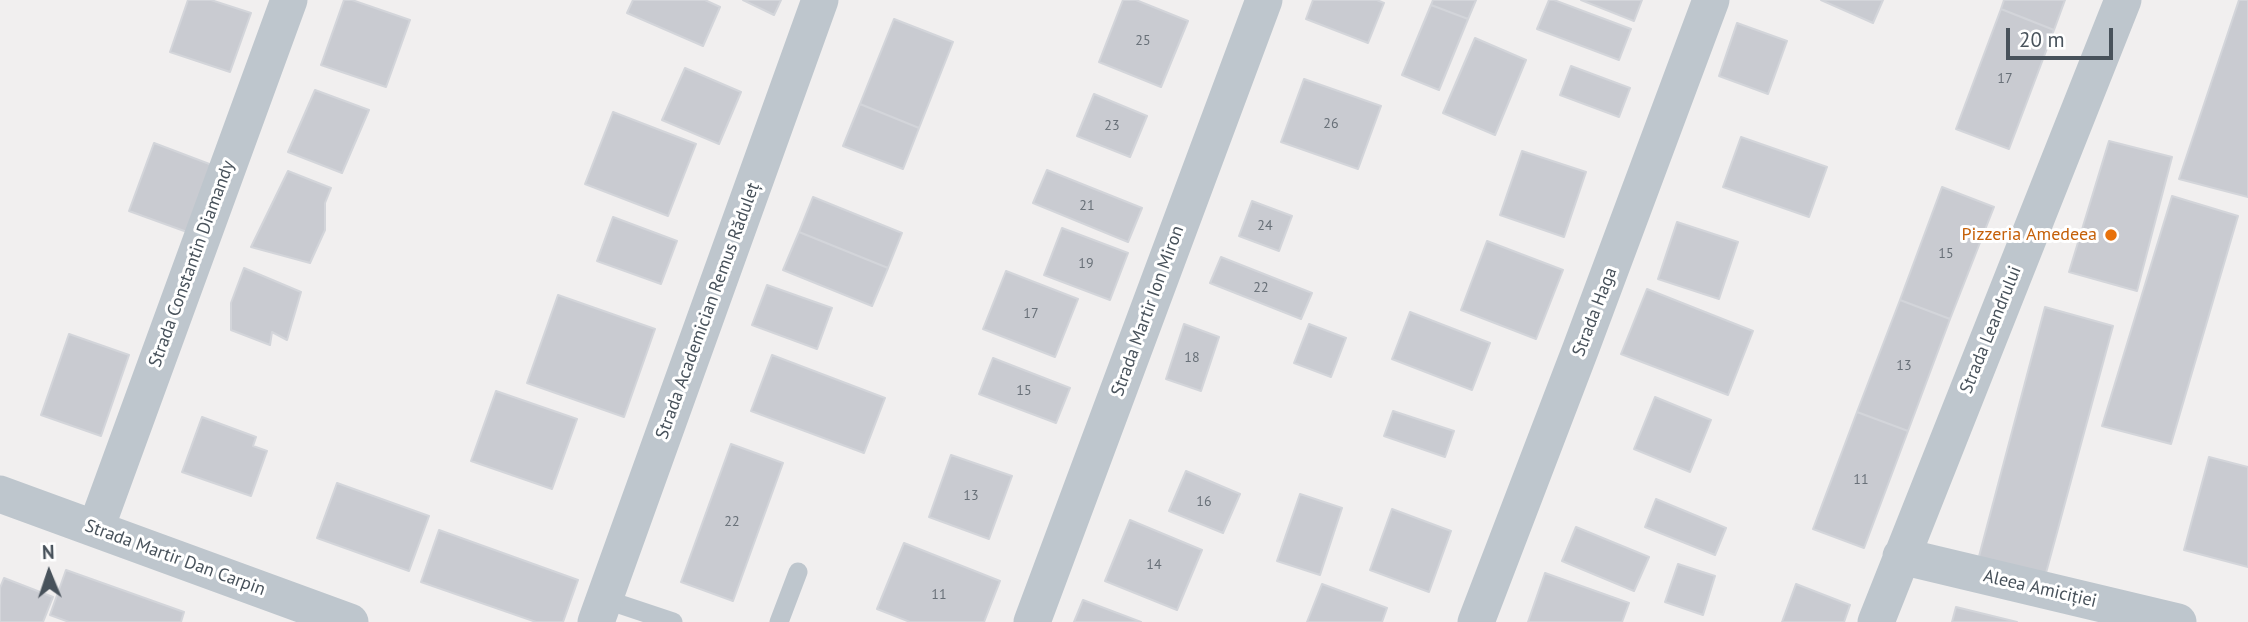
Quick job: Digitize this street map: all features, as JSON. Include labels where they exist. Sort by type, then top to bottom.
[{"type":"street","name":"Strada Constantin Diamandy","points":[[96,528],[289,0]]},
{"type":"street","name":"Strada Academician Remus Răduleț","points":[[600,610],[820,0]]},
{"type":"street","name":"Strada Martir Ion Miron","points":[[1032,622],[1264,0]]},
{"type":"street","name":"Strada Haga","points":[[1476,622],[1711,0]]},
{"type":"street","name":"Strada Leandrului","points":[[1876,622],[2123,0]]},
{"type":"street","name":"Strada Martir Dan Carpin","points":[[0,494],[338,620]]},
{"type":"street","name":"Aleea Amiciției","points":[[1901,556],[2159,620]]},
{"type":"lane","points":[[779,622],[798,572]]},
{"type":"lane","points":[[600,610],[673,622]]},
{"type":"building","points":[[188,0],[211,0],[251,13],[230,72],[170,52]]},
{"type":"building","points":[[344,0],[352,0],[410,20],[386,87],[321,65]]},
{"type":"building","points":[[633,0],[705,0],[720,7],[703,46],[627,13]]},
{"type":"building","points":[[743,0],[781,0],[774,15]]},
{"type":"building","points":[[1123,0],[1136,0],[1188,21],[1161,87],[1099,62]]},
{"type":"building","points":[[1313,0],[1377,0],[1384,3],[1368,43],[1306,19]]},
{"type":"building","points":[[1433,0],[1476,0],[1468,19],[1431,5]]},
{"type":"building","points":[[1549,0],[1631,29],[1619,60],[1537,29]]},
{"type":"building","points":[[1581,0],[1642,0],[1634,21]]},
{"type":"building","points":[[1821,0],[1883,0],[1873,23]]},
{"type":"building","points":[[2004,0],[2065,0],[2054,30],[2001,9]]},
{"type":"building","points":[[2239,0],[2248,0],[2248,197],[2179,179]]},
{"type":"building","points":[[1431,5],[1468,19],[1439,90],[1402,75]]},
{"type":"building","points":[[2001,9],[2054,30],[2009,149],[1956,129]]},
{"type":"building","points":[[894,19],[953,42],[919,128],[860,104]]},
{"type":"building","points":[[1737,23],[1787,41],[1768,94],[1719,76]]},
{"type":"building","points":[[1475,38],[1526,60],[1495,135],[1443,113]]},
{"type":"building","points":[[1571,66],[1630,88],[1619,117],[1560,95]]},
{"type":"building","points":[[685,68],[741,92],[719,144],[662,120]]},
{"type":"building","points":[[1304,79],[1381,106],[1358,169],[1281,142]]},
{"type":"building","points":[[315,90],[369,110],[342,173],[288,152]]},
{"type":"building","points":[[1094,94],[1147,116],[1130,157],[1077,136]]},
{"type":"building","points":[[860,104],[919,128],[903,169],[843,146]]},
{"type":"building","points":[[613,112],[696,144],[668,216],[585,184]]},
{"type":"building","points":[[1741,137],[1827,167],[1809,217],[1723,187]]},
{"type":"building","points":[[2109,141],[2172,157],[2137,291],[2069,272]]},
{"type":"building","points":[[154,143],[212,165],[187,232],[129,211]]},
{"type":"building","points":[[1522,151],[1586,172],[1564,237],[1500,215]]},
{"type":"building","points":[[1047,170],[1142,208],[1128,242],[1033,203]]},
{"type":"building","points":[[288,171],[331,188],[325,203],[325,230],[310,263],[251,247]]},
{"type":"building","points":[[1942,187],[1994,207],[1950,319],[1900,300]]},
{"type":"building","points":[[2172,196],[2238,216],[2171,444],[2102,426]]},
{"type":"building","points":[[813,197],[902,233],[888,268],[799,232]]},
{"type":"building","points":[[1252,201],[1292,216],[1279,251],[1239,236]]},
{"type":"building","points":[[613,217],[677,241],[661,284],[597,261]]},
{"type":"building","points":[[1677,222],[1738,242],[1719,299],[1658,279]]},
{"type":"building","points":[[1062,228],[1128,253],[1110,300],[1044,275]]},
{"type":"building","points":[[799,232],[888,268],[872,306],[783,270]]},
{"type":"building","points":[[1487,241],[1563,270],[1536,339],[1461,310]]},
{"type":"building","points":[[1221,257],[1312,293],[1301,319],[1210,283]]},
{"type":"building","points":[[244,268],[301,292],[287,340],[272,332],[270,345],[231,330],[231,303]]},
{"type":"building","points":[[1006,271],[1078,299],[1055,357],[983,329]]},
{"type":"building","points":[[767,285],[832,308],[817,349],[752,325]]},
{"type":"building","points":[[1647,289],[1753,331],[1728,395],[1621,354]]},
{"type":"building","points":[[558,295],[655,329],[624,417],[527,383]]},
{"type":"building","points":[[1900,300],[1950,319],[1908,431],[1857,412]]},
{"type":"building","points":[[2045,307],[2113,326],[2043,584],[1977,564]]},
{"type":"building","points":[[1410,312],[1490,343],[1472,390],[1392,359]]},
{"type":"building","points":[[1184,324],[1219,337],[1201,391],[1166,379]]},
{"type":"building","points":[[1309,324],[1346,338],[1331,377],[1294,363]]},
{"type":"building","points":[[69,334],[129,355],[101,436],[41,415]]},
{"type":"building","points":[[772,355],[885,398],[864,453],[751,411]]},
{"type":"building","points":[[993,358],[1070,388],[1056,423],[979,394]]},
{"type":"building","points":[[496,391],[577,419],[552,489],[471,461]]},
{"type":"building","points":[[1655,397],[1711,420],[1690,472],[1634,449]]},
{"type":"building","points":[[1393,411],[1454,431],[1445,457],[1384,436]]},
{"type":"building","points":[[1857,412],[1908,431],[1864,548],[1813,529]]},
{"type":"building","points":[[202,417],[256,437],[253,446],[267,451],[251,496],[182,472]]},
{"type":"building","points":[[731,444],[783,463],[733,601],[681,582]]},
{"type":"building","points":[[951,455],[1012,476],[989,539],[929,517]]},
{"type":"building","points":[[2209,457],[2248,467],[2248,567],[2184,550]]},
{"type":"building","points":[[1186,471],[1240,494],[1223,533],[1169,511]]},
{"type":"building","points":[[337,483],[429,516],[409,571],[317,538]]},
{"type":"building","points":[[1300,494],[1342,508],[1320,575],[1277,561]]},
{"type":"building","points":[[1656,499],[1726,528],[1715,555],[1645,527]]},
{"type":"building","points":[[1392,509],[1451,531],[1429,592],[1370,570]]},
{"type":"building","points":[[1130,520],[1202,550],[1177,610],[1105,581]]},
{"type":"building","points":[[1576,527],[1649,557],[1634,591],[1562,561]]},
{"type":"building","points":[[439,530],[578,580],[563,622],[536,622],[421,582]]},
{"type":"building","points":[[904,543],[1000,581],[984,622],[910,622],[877,609]]},
{"type":"building","points":[[1678,564],[1715,576],[1703,615],[1665,602]]},
{"type":"building","points":[[66,570],[184,612],[181,622],[69,622],[50,615]]},
{"type":"building","points":[[1545,573],[1629,603],[1622,622],[1528,622]]},
{"type":"building","points":[[4,578],[53,597],[43,622],[0,622],[0,588]]},
{"type":"building","points":[[1322,584],[1387,608],[1382,622],[1307,622]]},
{"type":"building","points":[[1796,584],[1850,605],[1844,622],[1782,622]]},
{"type":"building","points":[[1083,600],[1141,622],[1074,622]]},
{"type":"building","points":[[1956,607],[2017,622],[1952,622]]},
{"type":"place","name":"Pizzeria Amedeea","points":[[2111,235]]}]
